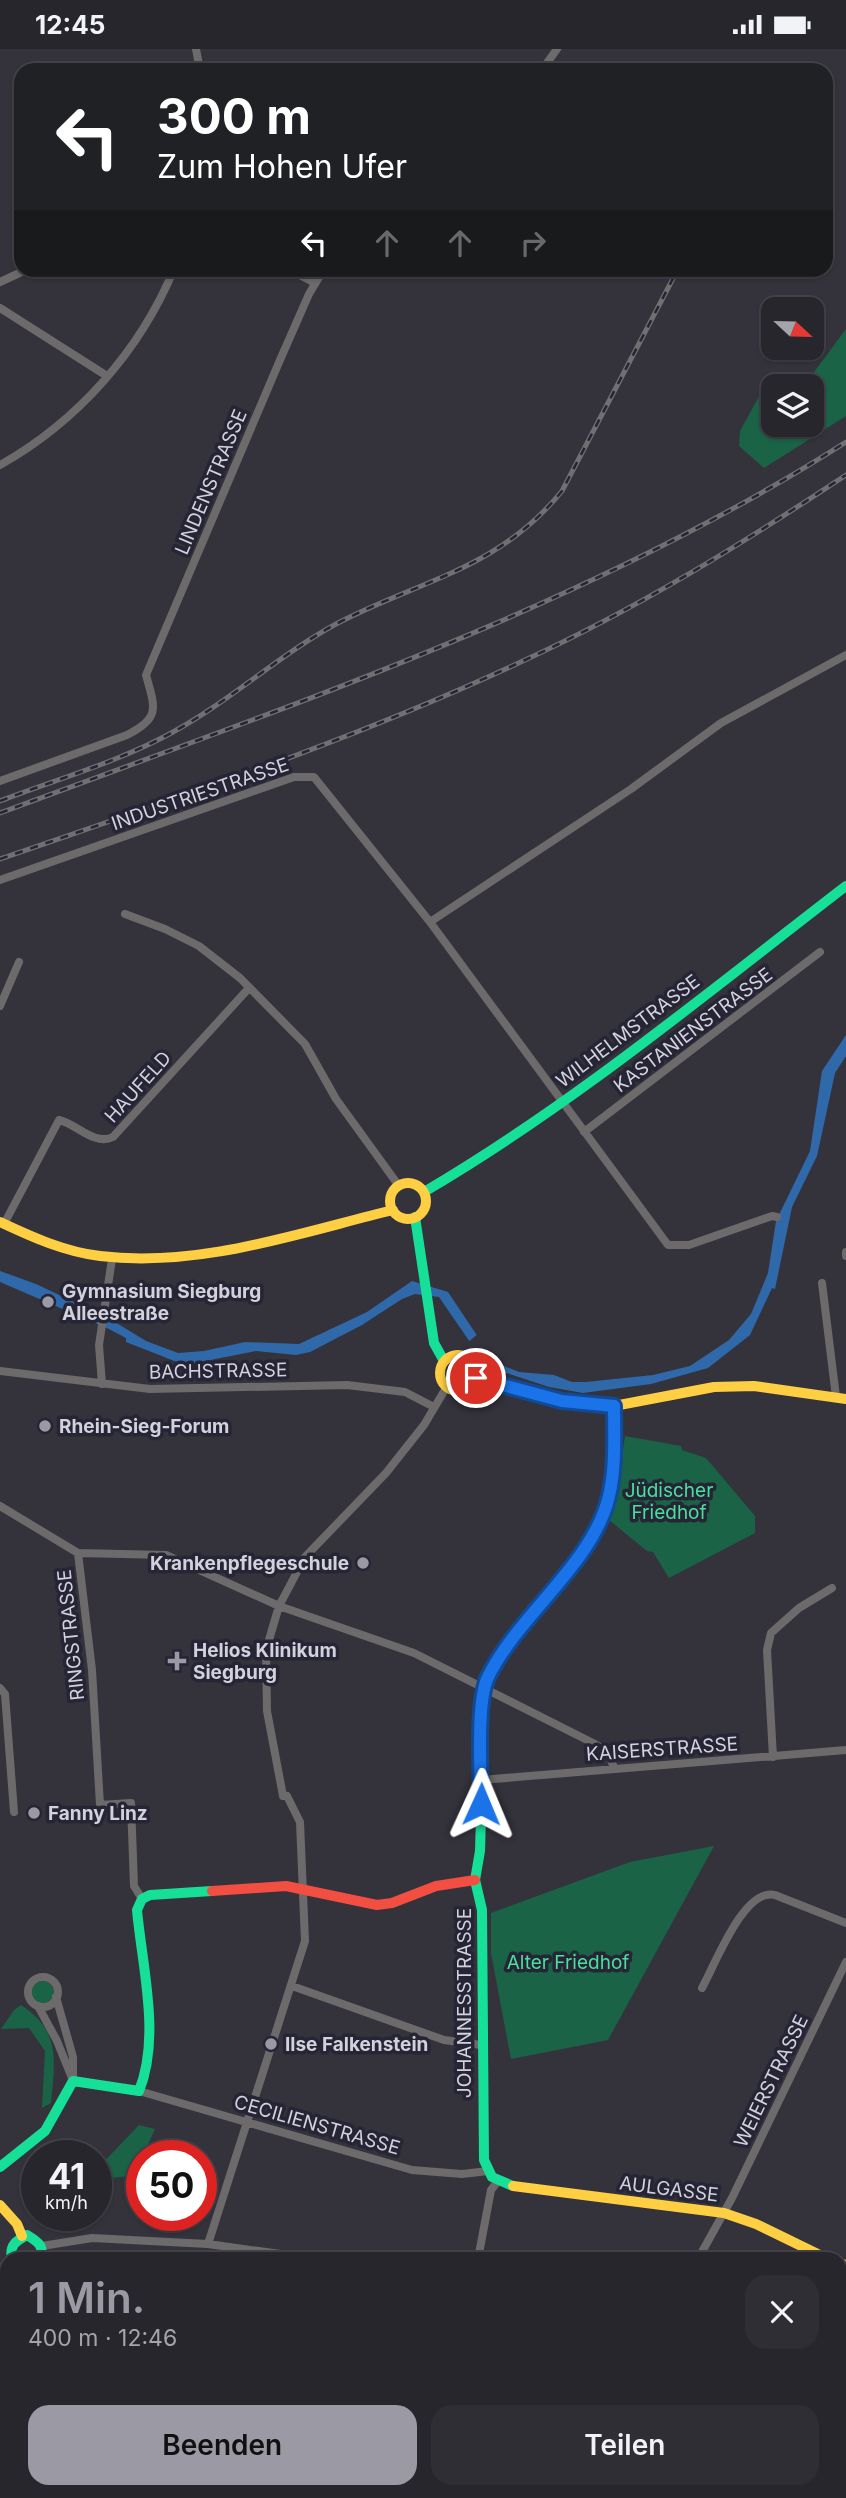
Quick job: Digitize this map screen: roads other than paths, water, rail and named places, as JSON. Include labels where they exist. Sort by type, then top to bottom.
[{"type":"main road","name":"WILHELMSTRASSE","points":[[424,1192],[489,1154],[564,1102],[846,886]]},
{"type":"main road","points":[[410,1183],[424,1192],[425,1205],[415,1217],[405,1218],[393,1210],[391,1199],[399,1185],[410,1183]]},
{"type":"main road","points":[[2,1223],[44,1244],[113,1259],[191,1258],[393,1210]]},
{"type":"main road","points":[[415,1217],[434,1343],[444,1361],[440,1377],[446,1388],[461,1392],[470,1387],[476,1378],[475,1367],[468,1358],[458,1355],[444,1361]]},
{"type":"main road","points":[[476,1378],[562,1401],[614,1406],[714,1387],[754,1386],[841,1398]]},
{"type":"main road","points":[[485,1686],[521,1627],[589,1543],[600,1524],[610,1496],[614,1406]]},
{"type":"main road","name":"JOHANNESSTRASSE","points":[[485,1686],[480,1851],[475,1879],[482,1910],[482,2131],[488,2171]]},
{"type":"main road","points":[[139,2091],[147,2081],[148,2071],[137,1910],[142,1899],[150,1895],[228,1889],[302,1887],[377,1905],[392,1903],[436,1886],[475,1879]]},
{"type":"main road","points":[[0,2167],[45,2131],[73,2081]]},
{"type":"main road","name":"CECILIENSTRASSE","points":[[73,2081],[139,2091]]},
{"type":"main road","points":[[488,2171],[498,2181]]},
{"type":"main road","name":"AULGASSE","points":[[498,2181],[516,2188],[563,2195],[724,2213],[756,2224],[814,2252]]},
{"type":"main road","points":[[0,2204],[17,2224],[22,2236]]},
{"type":"main road","points":[[22,2236],[36,2238],[42,2246],[42,2252]]},
{"type":"main road","points":[[11,2252],[11,2246],[22,2236]]},
{"type":"street","points":[[0,465],[67,418],[107,376],[141,333],[170,277]]},
{"type":"street","points":[[303,277],[315,283]]},
{"type":"street","name":"LINDENSTRASSE","points":[[0,781],[127,735],[142,727],[153,711],[146,674],[319,277]]},
{"type":"street","points":[[0,308],[107,376]]},
{"type":"street","points":[[430,922],[631,789],[721,723],[846,655]]},
{"type":"street","name":"INDUSTRIESTRASSE","points":[[0,880],[304,775],[320,783],[430,922],[668,1245],[689,1245],[777,1217]]},
{"type":"street","points":[[125,914],[165,929],[199,946],[249,988],[305,1044],[336,1099],[399,1185]]},
{"type":"street","name":"KASTANIENSTRASSE","points":[[584,1132],[820,952]]},
{"type":"street","points":[[0,1006],[19,962]]},
{"type":"street","name":"HAUFELD","points":[[2,1223],[55,1123],[63,1120],[105,1141],[113,1137],[249,988]]},
{"type":"street","points":[[103,1384],[100,1328],[113,1259]]},
{"type":"street","points":[[822,1283],[841,1398]]},
{"type":"street","name":"BACHSTRASSE","points":[[0,1371],[150,1389],[347,1385],[405,1392],[434,1407]]},
{"type":"street","points":[[208,2244],[305,1941],[300,1822],[285,1796],[267,1711],[266,1650],[279,1606],[305,1557],[386,1473],[424,1425],[446,1388]]},
{"type":"street","name":"RINGSTRASSE","points":[[0,1506],[78,1553],[92,1670],[100,1805],[131,1803],[134,1887],[142,1899]]},
{"type":"street","points":[[78,1553],[166,1555],[279,1606],[414,1653],[485,1686],[601,1748],[612,1759],[614,1769]]},
{"type":"street","points":[[773,1757],[767,1650],[771,1633],[799,1608],[832,1588]]},
{"type":"street","points":[[2,1689],[14,1812]]},
{"type":"street","name":"KAISERSTRASSE","points":[[481,1780],[846,1750]]},
{"type":"street","points":[[702,1988],[742,1914],[757,1896],[766,1893],[775,1895],[846,1923]]},
{"type":"street","name":"WEIERSTRASSE","points":[[702,2252],[842,1978],[846,1962]]},
{"type":"street","points":[[42,1977],[51,1980],[57,1988],[56,1997],[73,2057],[73,2081],[50,2026],[28,1995],[29,1986],[35,1979],[42,1977]]},
{"type":"street","points":[[292,1986],[444,2040],[481,2045]]},
{"type":"street","points":[[38,2006],[48,2005],[56,1997]]},
{"type":"street","name":"CECILIENSTRASSE","points":[[139,2091],[412,2170],[462,2174],[488,2171]]},
{"type":"street","points":[[479,2252],[491,2190],[498,2181]]},
{"type":"street","points":[[42,2246],[92,2238],[208,2244],[266,2252]]},
{"type":"water","points":[[846,1035],[846,1056],[835,1073],[817,1156],[792,1207],[775,1289],[772,1288],[750,1335],[708,1368],[651,1384],[583,1393],[549,1387],[494,1369],[483,1361],[439,1297],[415,1294],[310,1352],[296,1355],[256,1351],[195,1363],[177,1362],[126,1342],[126,1338],[109,1329],[0,1282],[0,1271],[36,1284],[110,1319],[146,1341],[178,1353],[204,1351],[245,1342],[299,1344],[367,1312],[412,1281],[448,1292],[488,1352],[499,1364],[519,1372],[554,1375],[572,1382],[586,1382],[653,1375],[690,1366],[729,1340],[751,1314],[768,1273],[776,1221],[810,1151],[822,1071]]},
{"type":"railway","points":[[0,801],[152,743],[194,720],[336,624],[457,571],[512,539],[537,518],[562,491],[674,277]]},
{"type":"railway","points":[[0,813],[325,692],[540,604],[644,555],[747,501],[846,442]]},
{"type":"railway","points":[[0,859],[331,742],[525,660],[608,619],[689,574],[846,475]]},
{"type":"place","name":"Gymnasium Siegburg Alleestraße","points":[[48,1302]]},
{"type":"place","name":"Rhein-Sieg-Forum","points":[[45,1426]]},
{"type":"place","name":"Krankenpflegeschule","points":[[363,1563]]},
{"type":"place","name":"Helios Klinikum Siegburg","points":[[177,1661]]},
{"type":"place","name":"Fanny Linz","points":[[34,1813]]},
{"type":"place","name":"Ilse Falkenstein","points":[[271,2044]]},
{"type":"park label","name":"Jüdischer Friedhof","points":[[669,1501]]},
{"type":"park label","name":"Alter Friedhof","points":[[568,1962]]}]
